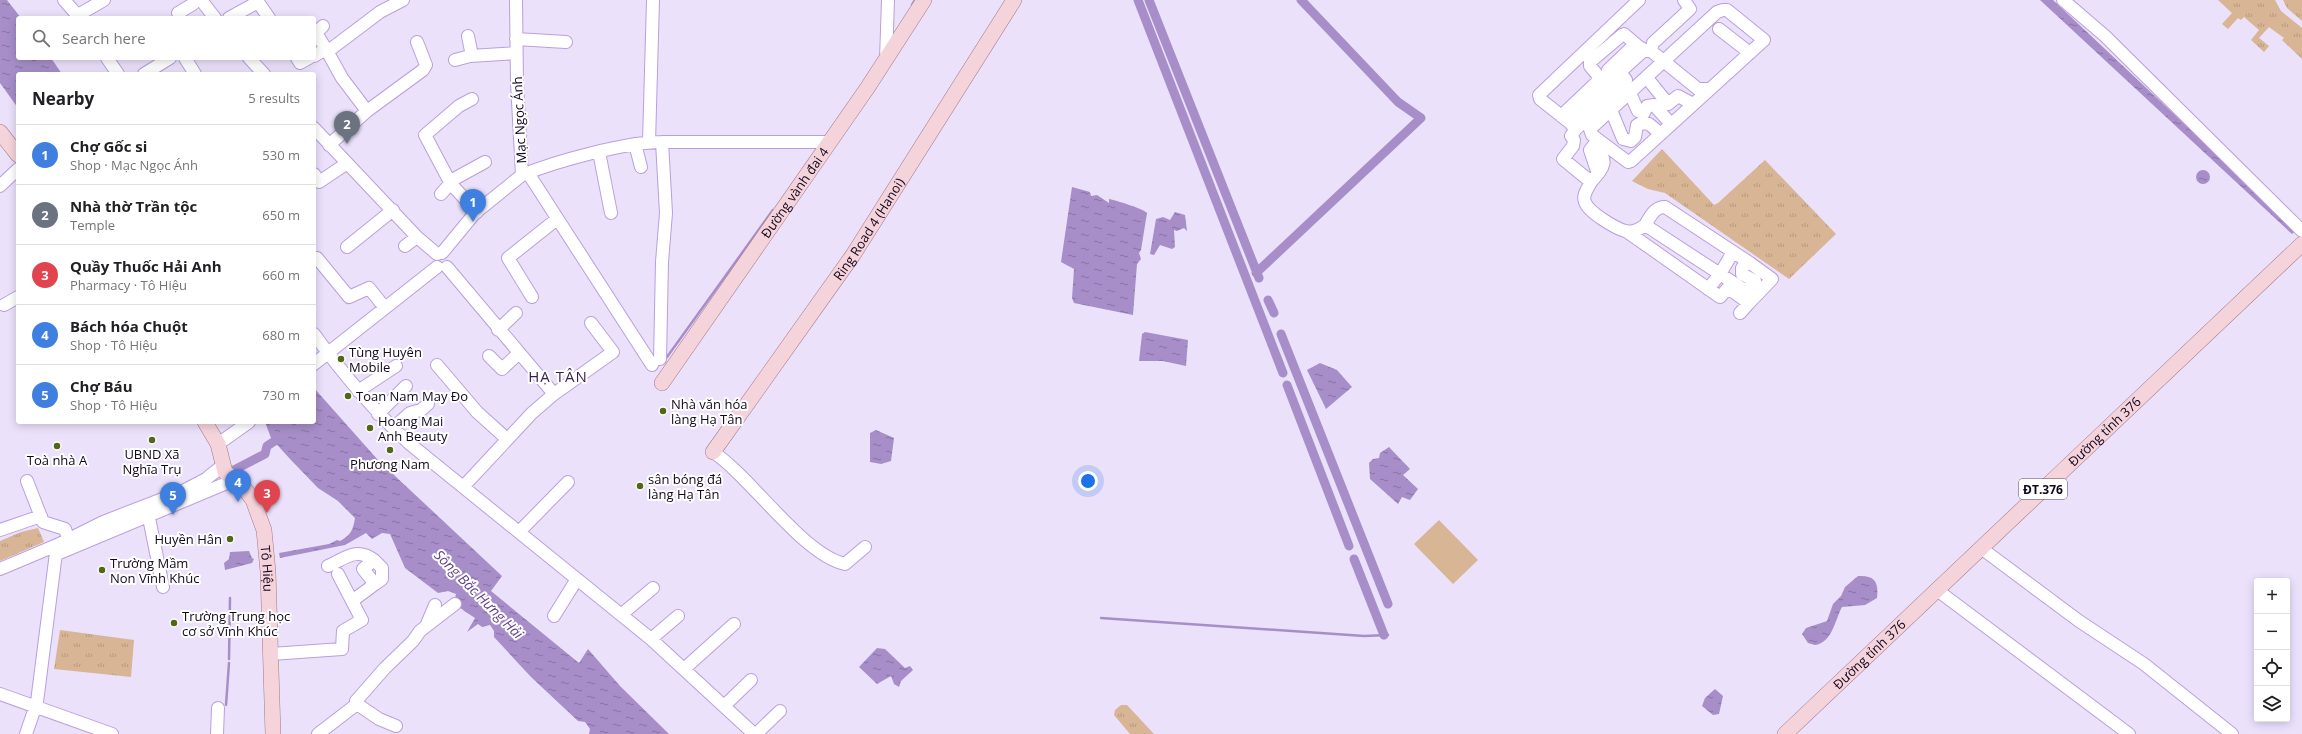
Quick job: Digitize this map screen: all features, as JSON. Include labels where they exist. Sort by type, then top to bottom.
[{"type":"main road","name":"Đường vành đai 4","points":[[662,383],[830,142],[886,60],[924,0]]},
{"type":"main road","name":"Ring Road 4 (Hanoi)","points":[[713,452],[853,255],[1014,0]]},
{"type":"main road","points":[[0,132],[16,152]]},
{"type":"main road","name":"Đường tỉnh 376","points":[[1785,734],[2302,244]]},
{"type":"main road","points":[[206,424],[218,444],[222,466]]},
{"type":"main road","name":"Tô Hiệu","points":[[222,466],[228,476],[234,480],[253,500],[264,530],[268,572],[273,734]]},
{"type":"street","points":[[64,0],[79,16],[104,0]]},
{"type":"street","points":[[316,55],[326,50],[380,12],[404,0]]},
{"type":"street","name":"Mạc Ngọc Ánh","points":[[439,253],[477,212],[525,174],[516,150],[516,0]]},
{"type":"street","points":[[649,142],[653,0]]},
{"type":"street","points":[[886,60],[888,0]]},
{"type":"street","points":[[1639,0],[1539,95],[1540,99],[1569,122],[1571,136],[1574,140],[1573,146],[1563,159],[1594,178],[1584,196],[1588,208],[1596,215],[1626,231],[1720,297],[1728,288],[1749,303]]},
{"type":"street","points":[[1569,122],[1614,81],[1608,75],[1608,70],[1630,49],[1644,49],[1653,43],[1690,9],[1684,0]]},
{"type":"street","points":[[2063,0],[2106,36],[2302,231]]},
{"type":"street","points":[[178,13],[197,1],[213,16]]},
{"type":"street","points":[[233,16],[258,2],[268,16]]},
{"type":"street","points":[[1727,10],[1764,40],[1750,53],[1710,89],[1696,98],[1661,134],[1628,162],[1590,132],[1611,110],[1717,12],[1727,10]]},
{"type":"street","points":[[323,26],[316,33],[342,78],[367,111]]},
{"type":"street","points":[[1719,29],[1750,53]]},
{"type":"street","points":[[1569,122],[1600,80],[1590,66],[1590,62],[1624,34],[1664,62],[1696,98]]},
{"type":"street","points":[[468,36],[472,56]]},
{"type":"street","points":[[516,39],[566,42]]},
{"type":"street","points":[[329,145],[367,111],[423,70],[426,65],[417,42]]},
{"type":"street","points":[[455,60],[472,56],[516,53]]},
{"type":"street","points":[[109,60],[117,72]]},
{"type":"street","points":[[147,72],[164,60]]},
{"type":"street","points":[[186,60],[194,72]]},
{"type":"street","points":[[251,60],[262,72]]},
{"type":"street","points":[[298,60],[300,63],[306,60]]},
{"type":"street","points":[[1646,78],[1668,104],[1678,96],[1696,98]]},
{"type":"street","points":[[1630,93],[1638,111],[1644,113],[1647,106],[1654,105],[1671,124]]},
{"type":"street","points":[[472,99],[421,131],[451,184],[477,212]]},
{"type":"street","points":[[1611,110],[1623,139],[1631,141],[1635,137],[1637,126],[1641,123],[1649,124],[1661,134]]},
{"type":"street","points":[[316,362],[442,267],[450,258],[439,253],[416,238],[393,210],[346,164],[329,145],[317,128]]},
{"type":"street","points":[[662,142],[666,213],[656,362],[525,174],[599,152],[649,142],[662,142],[830,142]]},
{"type":"street","points":[[635,144],[640,167]]},
{"type":"street","points":[[599,152],[611,213]]},
{"type":"street","points":[[441,194],[454,179],[485,162]]},
{"type":"street","points":[[316,177],[319,182],[346,164]]},
{"type":"street","points":[[0,186],[16,171]]},
{"type":"street","points":[[1626,231],[1640,229],[1645,225],[1653,212],[1659,207],[1665,207],[1772,279],[1740,313]]},
{"type":"street","points":[[347,247],[393,210]]},
{"type":"street","points":[[532,297],[508,258],[557,219]]},
{"type":"street","points":[[1645,225],[1743,290],[1752,288],[1755,282],[1742,274],[1742,268],[1745,264],[1750,263]]},
{"type":"street","points":[[405,246],[416,238]]},
{"type":"street","points":[[1708,288],[1720,274],[1733,252]]},
{"type":"street","points":[[317,258],[349,297],[369,288],[386,308]]},
{"type":"street","points":[[442,267],[554,394]]},
{"type":"street","points":[[4,305],[16,298]]},
{"type":"street","points":[[498,330],[516,313]]},
{"type":"street","points":[[463,487],[532,413],[554,394],[613,352],[591,323]]},
{"type":"street","points":[[316,337],[358,391],[378,414],[393,428],[463,487],[652,638],[755,734],[780,711]]},
{"type":"street","points":[[489,356],[502,369],[518,354]]},
{"type":"street","points":[[437,365],[477,412],[507,439]]},
{"type":"street","points":[[358,391],[396,366]]},
{"type":"street","points":[[378,414],[406,386]]},
{"type":"street","points":[[393,428],[410,413],[421,410],[428,404]]},
{"type":"street","points":[[218,444],[246,424]]},
{"type":"street","points":[[713,452],[808,542],[838,563],[845,564],[865,547]]},
{"type":"street","points":[[0,569],[57,550],[148,510],[206,479],[222,466]]},
{"type":"street","points":[[26,734],[36,707],[57,550],[68,538],[103,522],[148,510],[234,480]]},
{"type":"street","points":[[27,481],[43,522],[65,530],[68,538]]},
{"type":"street","points":[[519,532],[568,482]]},
{"type":"street","points":[[148,510],[163,587]]},
{"type":"street","points":[[0,530],[41,516]]},
{"type":"street","points":[[0,518],[12,526]]},
{"type":"street","points":[[1981,548],[2079,621],[2144,664],[2232,734]]},
{"type":"street","points":[[271,654],[342,649],[342,631],[362,620],[333,570],[357,553],[366,554],[374,560],[363,569],[375,584],[352,601]]},
{"type":"street","points":[[554,616],[577,579]]},
{"type":"street","points":[[622,614],[653,588]]},
{"type":"street","points":[[1937,590],[2129,734]]},
{"type":"street","points":[[318,734],[357,704],[356,700],[378,675],[426,627],[455,604]]},
{"type":"street","points":[[426,627],[435,605]]},
{"type":"street","points":[[652,638],[678,616]]},
{"type":"street","points":[[684,669],[734,624]]},
{"type":"street","points":[[724,706],[751,680]]},
{"type":"street","points":[[0,694],[112,734]]},
{"type":"street","points":[[357,704],[379,719],[396,726]]},
{"type":"street","points":[[217,734],[218,708]]},
{"type":"green space","points":[[2218,0],[2275,0],[2281,11],[2302,28],[2302,59],[2282,40],[2284,38],[2269,27],[2259,38],[2269,46],[2264,52],[2251,40],[2259,30],[2244,17],[2241,20],[2238,18],[2228,29],[2222,24],[2232,13]]},
{"type":"green space","points":[[2283,0],[2302,0],[2302,21],[2287,8]]},
{"type":"green space","points":[[1662,149],[1714,205],[1765,160],[1836,234],[1789,279],[1665,193],[1648,189],[1632,181]]},
{"type":"green space","points":[[1439,520],[1478,560],[1453,584],[1414,544]]},
{"type":"green space","points":[[38,528],[44,542],[0,561],[0,541],[21,532]]},
{"type":"green space","points":[[60,630],[134,640],[131,677],[54,669]]},
{"type":"green space","points":[[1121,705],[1127,705],[1154,734],[1130,734],[1114,715],[1115,710]]},
{"type":"water","points":[[0,0],[7,0],[19,16],[16,16],[16,60],[52,60],[61,72],[16,72],[16,105],[0,83]]},
{"type":"water","points":[[2040,0],[2053,0],[2297,230],[2292,234]]},
{"type":"water","points":[[2200,170],[2206,170],[2210,174],[2210,180],[2206,184],[2200,184],[2196,180],[2196,174]]},
{"type":"water","points":[[1072,187],[1090,192],[1091,196],[1097,195],[1109,203],[1109,199],[1135,207],[1147,213],[1141,250],[1139,253],[1141,259],[1137,264],[1133,315],[1074,303],[1072,298],[1074,269],[1061,262]]},
{"type":"water","points":[[1175,212],[1185,215],[1187,231],[1184,228],[1177,231],[1174,230],[1175,247],[1172,249],[1160,245],[1154,255],[1150,254],[1156,219],[1163,217],[1170,220]]},
{"type":"water","points":[[1145,332],[1188,340],[1186,366],[1163,361],[1139,361],[1142,334]]},
{"type":"water","points":[[1320,363],[1337,370],[1352,387],[1326,409],[1307,370]]},
{"type":"water","name":"Sông Bắc Hưng Hải","points":[[316,390],[378,460],[502,576],[491,591],[579,663],[588,649],[620,686],[669,734],[589,734],[590,729],[585,722],[578,721],[531,677],[494,637],[494,631],[490,625],[482,627],[478,624],[467,632],[475,618],[458,605],[455,598],[456,594],[448,591],[438,593],[405,568],[390,534],[382,533],[372,539],[366,533],[345,545],[280,558],[279,553],[329,544],[337,540],[340,541],[349,534],[355,518],[338,501],[318,488],[271,438],[266,424],[316,424]]},
{"type":"water","points":[[876,430],[894,438],[891,461],[881,464],[870,462],[870,433]]},
{"type":"water","points":[[1389,447],[1410,469],[1403,475],[1418,489],[1410,500],[1402,497],[1398,504],[1370,479],[1369,463],[1373,459],[1379,458],[1380,453]]},
{"type":"water","points":[[249,551],[254,559],[252,563],[225,570],[224,563],[229,559],[230,552]]},
{"type":"water","points":[[1858,576],[1872,578],[1874,580],[1877,587],[1877,598],[1865,605],[1842,607],[1829,636],[1821,643],[1815,645],[1808,643],[1802,634],[1806,628],[1827,621],[1833,604],[1841,596],[1845,587]]},
{"type":"water","points":[[877,648],[885,649],[905,668],[910,666],[913,670],[901,681],[899,687],[894,684],[891,676],[877,684],[859,667]]},
{"type":"water","points":[[1715,689],[1723,696],[1719,714],[1713,715],[1702,706],[1705,698]]},
{"type":"waterway","points":[[912,5],[915,0]]},
{"type":"waterway","points":[[1138,0],[1283,373]]},
{"type":"waterway","points":[[1149,0],[1259,278]]},
{"type":"waterway","points":[[1256,273],[1421,118],[1398,102],[1301,0]]},
{"type":"waterway","points":[[667,357],[773,210]]},
{"type":"waterway","points":[[1268,300],[1274,313]]},
{"type":"waterway","points":[[1281,334],[1388,604]]},
{"type":"waterway","points":[[1287,385],[1349,546]]},
{"type":"waterway","points":[[234,470],[265,454],[267,446],[284,435],[286,424]]},
{"type":"waterway","points":[[1354,559],[1384,635]]},
{"type":"waterway","points":[[229,659],[230,598]]},
{"type":"waterway","points":[[1101,618],[1364,636],[1388,635]]},
{"type":"waterway","points":[[226,705],[229,663]]},
{"type":"place","name":"Nhà thờ Trần tộc","points":[[347,144]]},
{"type":"place","name":"Chợ Gốc si","points":[[473,222]]},
{"type":"place","name":"Tùng Huyên Mobile","points":[[341,359]]},
{"type":"place","name":"Toan Nam May Đo","points":[[348,396]]},
{"type":"place","name":"Nhà văn hóa làng Hạ Tân","points":[[663,411]]},
{"type":"place","name":"Hoang Mai Anh Beauty","points":[[370,428]]},
{"type":"place","name":"UBND Xã Nghĩa Trụ","points":[[152,440]]},
{"type":"place","name":"Toà nhà A","points":[[57,446]]},
{"type":"place","name":"Phương Nam","points":[[390,450]]},
{"type":"place","name":"sân bóng đá làng Hạ Tân","points":[[640,486]]},
{"type":"place","name":"Bách hóa Chuột","points":[[238,502]]},
{"type":"place","name":"Quầy Thuốc Hải Anh","points":[[267,513]]},
{"type":"place","name":"Chợ Báu","points":[[173,515]]},
{"type":"place","name":"Huyền Hân","points":[[230,539]]},
{"type":"place","name":"Trường Mầm Non Vĩnh Khúc","points":[[102,570]]},
{"type":"place","name":"Trường Trung học cơ sở Vĩnh Khúc","points":[[174,623]]},
{"type":"district","name":"HẠ TÂN","points":[[558,376]]}]
